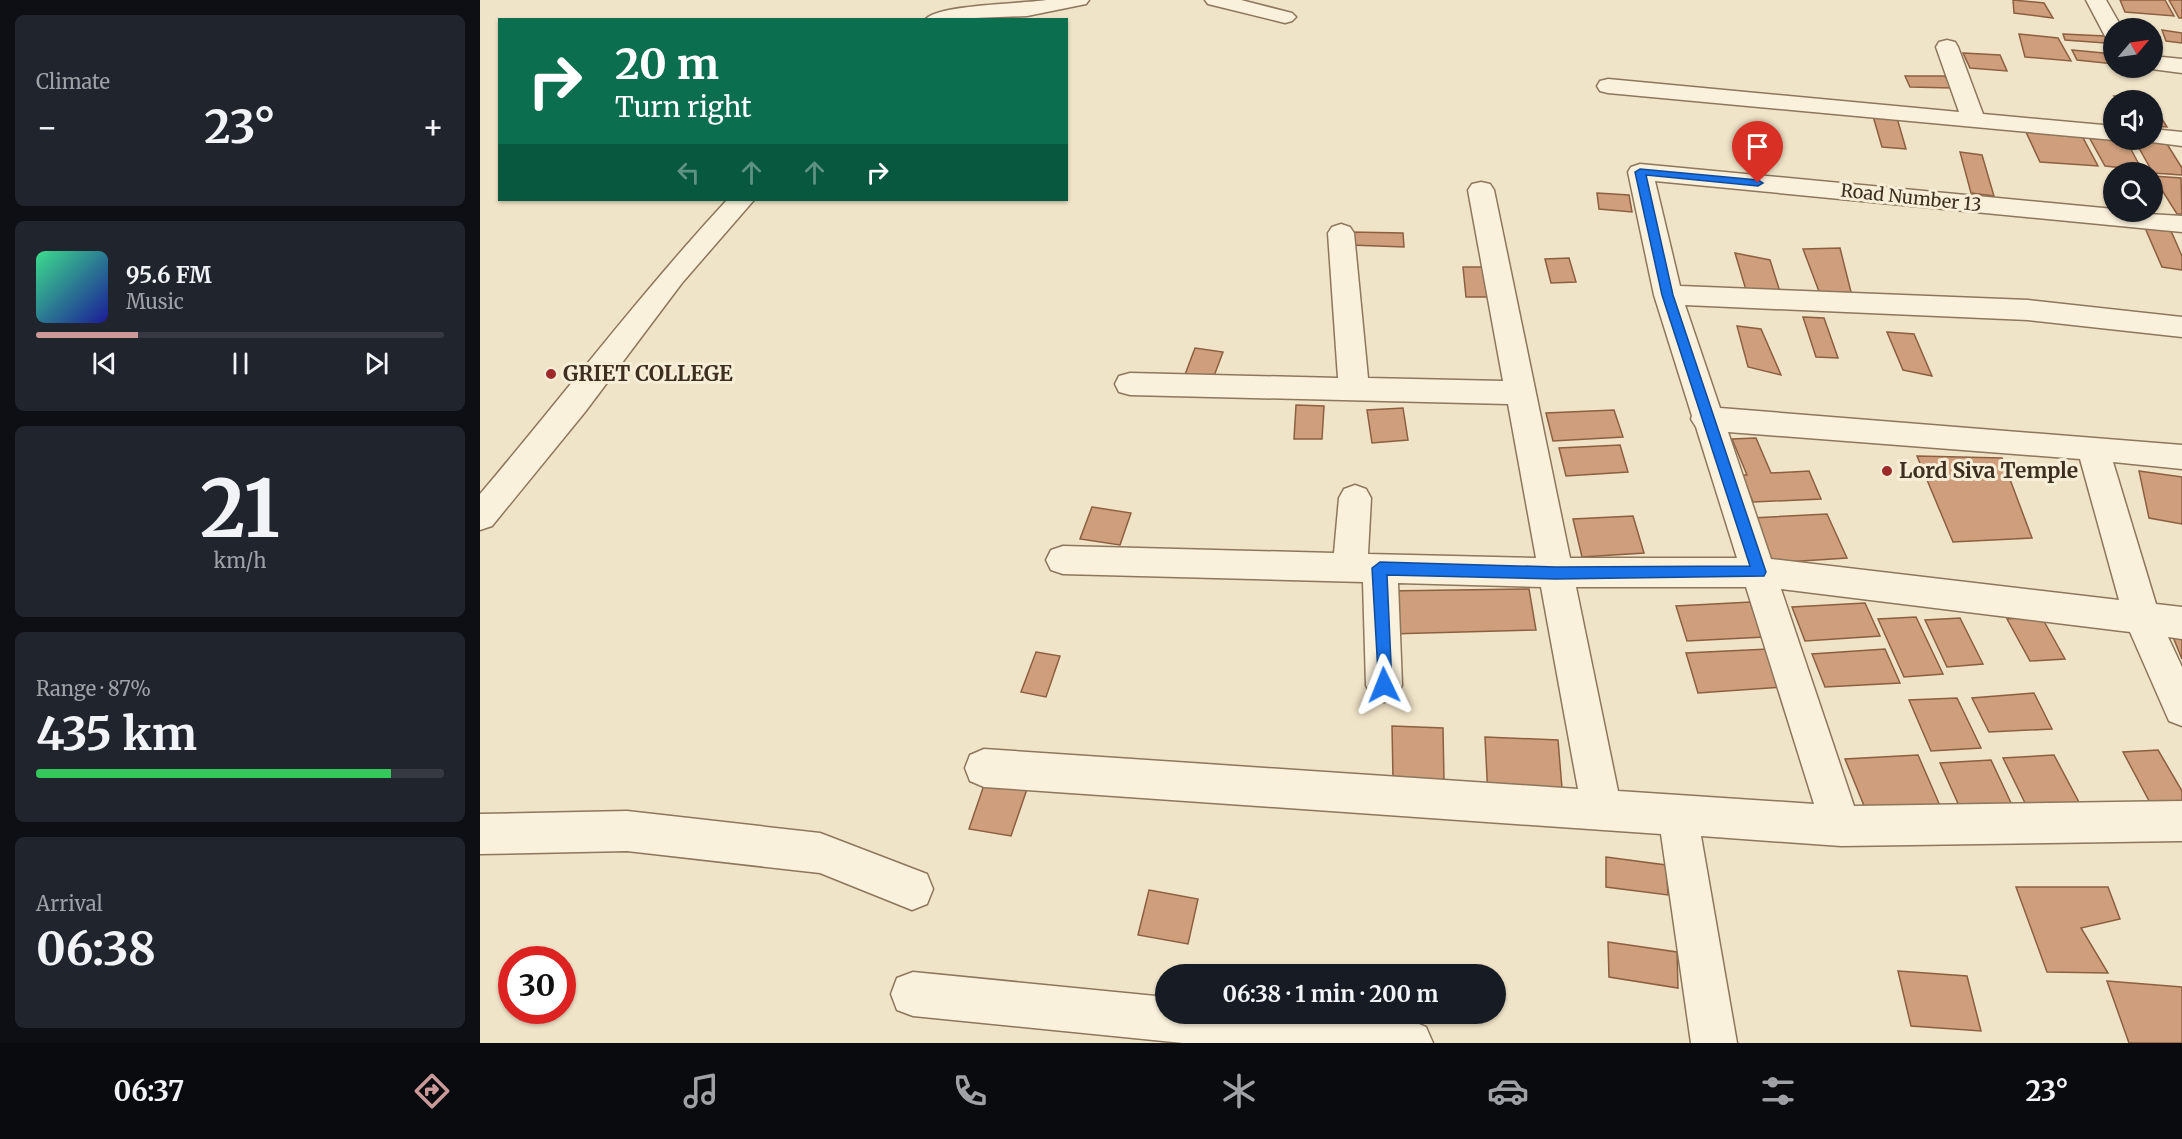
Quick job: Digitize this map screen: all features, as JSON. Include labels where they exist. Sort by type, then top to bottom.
[{"type":"street","points":[[941,18],[954,14],[1027,10],[1079,0]]},
{"type":"street","points":[[1215,0],[1285,17]]},
{"type":"street","points":[[2096,0],[2106,18]]},
{"type":"street","points":[[1947,47],[1974,120]]},
{"type":"street","points":[[2163,64],[2182,66]]},
{"type":"street","points":[[1608,86],[2103,132]]},
{"type":"street","points":[[2163,137],[2182,139]]},
{"type":"street","name":"Road Number 13","points":[[1668,295],[1640,172],[2182,224]]},
{"type":"street","points":[[1481,190],[1602,811]]},
{"type":"street","points":[[480,517],[574,404],[672,276],[740,201]]},
{"type":"street","points":[[1341,233],[1354,389]]},
{"type":"street","points":[[1842,826],[1668,295],[2028,310],[2182,327]]},
{"type":"street","points":[[1130,384],[1521,393]]},
{"type":"street","points":[[1707,419],[2093,448],[2182,457]]},
{"type":"street","points":[[2093,448],[2142,618],[2182,709]]},
{"type":"street","points":[[1354,498],[1384,685]]},
{"type":"street","points":[[1063,560],[1556,573],[1759,572],[2182,623]]},
{"type":"street","points":[[984,768],[1842,826],[2182,821]]},
{"type":"street","points":[[1678,816],[1714,1043]]},
{"type":"street","points":[[480,834],[627,831],[820,853],[912,889]]},
{"type":"street","points":[[914,994],[1410,1043]]},
{"type":"building","points":[[2013,0],[2044,3],[2053,18],[2014,13]]},
{"type":"building","points":[[2120,0],[2165,0],[2174,16],[2125,12]]},
{"type":"building","points":[[2169,0],[2182,0],[2182,18],[2179,18]]},
{"type":"building","points":[[2163,30],[2182,33],[2182,43],[2166,41]]},
{"type":"building","points":[[2019,34],[2058,38],[2071,61],[2025,57]]},
{"type":"building","points":[[2063,34],[2103,36],[2103,43],[2065,40]]},
{"type":"building","points":[[2072,50],[2103,53],[2103,63],[2077,60]]},
{"type":"building","points":[[1963,53],[2000,55],[2007,71],[1970,68]]},
{"type":"building","points":[[1905,76],[1945,76],[1952,88],[1910,87]]},
{"type":"building","points":[[1873,116],[1897,118],[1906,149],[1882,147]]},
{"type":"building","points":[[2026,132],[2082,136],[2098,166],[2040,162]]},
{"type":"building","points":[[2089,137],[2103,138],[2103,150],[2131,150],[2138,162],[2103,162]]},
{"type":"building","points":[[2163,144],[2167,144],[2182,168],[2182,175],[2163,174],[2163,162],[2147,162],[2140,150],[2163,150]]},
{"type":"building","points":[[1960,152],[1982,155],[1994,196],[1971,193]]},
{"type":"building","points":[[2163,177],[2181,178],[2182,214],[2177,214],[2163,192]]},
{"type":"building","points":[[1597,193],[1629,195],[1632,212],[1599,209]]},
{"type":"building","points":[[2145,228],[2171,231],[2182,256],[2182,270],[2162,267]]},
{"type":"building","points":[[1350,232],[1403,233],[1404,247],[1350,245]]},
{"type":"building","points":[[1840,248],[1852,296],[1820,294],[1803,249]]},
{"type":"building","points":[[1735,253],[1770,260],[1781,295],[1746,290]]},
{"type":"building","points":[[1569,258],[1576,282],[1551,283],[1545,259]]},
{"type":"building","points":[[1463,267],[1485,267],[1489,297],[1466,297]]},
{"type":"building","points":[[1803,317],[1824,318],[1838,358],[1816,357]]},
{"type":"building","points":[[1737,326],[1761,329],[1781,375],[1748,367]]},
{"type":"building","points":[[1887,332],[1914,334],[1932,376],[1903,370]]},
{"type":"building","points":[[1195,348],[1223,352],[1211,384],[1183,380]]},
{"type":"building","points":[[1296,405],[1324,406],[1322,439],[1294,439]]},
{"type":"building","points":[[1403,408],[1408,440],[1372,443],[1367,410]]},
{"type":"building","points":[[1614,410],[1623,437],[1553,441],[1546,413]]},
{"type":"building","points":[[1756,438],[1771,473],[1809,471],[1821,499],[1753,502],[1742,475],[1747,475],[1732,439]]},
{"type":"building","points":[[1620,445],[1628,472],[1566,476],[1559,448]]},
{"type":"building","points":[[1917,456],[2002,458],[2032,538],[1953,542]]},
{"type":"building","points":[[2139,471],[2182,477],[2182,524],[2149,518]]},
{"type":"building","points":[[1092,507],[1131,513],[1120,545],[1080,539]]},
{"type":"building","points":[[1827,514],[1847,558],[1770,563],[1752,518]]},
{"type":"building","points":[[1633,516],[1644,553],[1582,557],[1573,519]]},
{"type":"building","points":[[1529,589],[1536,630],[1389,634],[1386,591]]},
{"type":"building","points":[[1751,602],[1764,637],[1687,641],[1676,606]]},
{"type":"building","points":[[1865,603],[1880,636],[1805,641],[1792,607]]},
{"type":"building","points":[[2041,616],[2065,659],[2030,661],[2007,619]]},
{"type":"building","points":[[1916,617],[1943,674],[1904,677],[1878,619]]},
{"type":"building","points":[[1960,618],[1983,664],[1947,667],[1925,620]]},
{"type":"building","points":[[2173,637],[2182,639],[2182,659]]},
{"type":"building","points":[[1768,649],[1782,687],[1698,693],[1686,653]]},
{"type":"building","points":[[1885,649],[1900,683],[1825,687],[1812,654]]},
{"type":"building","points":[[1036,652],[1060,656],[1046,697],[1021,692]]},
{"type":"building","points":[[2034,693],[2052,729],[1989,732],[1972,698]]},
{"type":"building","points":[[1957,698],[1981,748],[1931,751],[1909,700]]},
{"type":"building","points":[[1392,726],[1443,728],[1444,781],[1393,779]]},
{"type":"building","points":[[1485,737],[1558,740],[1563,800],[1488,797]]},
{"type":"building","points":[[2158,750],[2182,791],[2182,810],[2155,812],[2123,752]]},
{"type":"building","points":[[1918,755],[1941,808],[1867,813],[1845,759]]},
{"type":"building","points":[[2054,755],[2081,806],[2028,809],[2003,758]]},
{"type":"building","points":[[1991,760],[2012,805],[1960,808],[1940,763]]},
{"type":"building","points":[[985,782],[1027,789],[1011,836],[969,829]]},
{"type":"building","points":[[1606,857],[1666,865],[1668,895],[1606,887]]},
{"type":"building","points":[[2016,887],[2108,887],[2120,919],[2081,928],[2108,973],[2047,972]]},
{"type":"building","points":[[1149,890],[1198,899],[1188,944],[1138,935]]},
{"type":"building","points":[[1608,942],[1677,952],[1678,988],[1609,977]]},
{"type":"building","points":[[1898,971],[1967,976],[1981,1031],[1911,1026]]},
{"type":"building","points":[[2107,981],[2182,987],[2182,1043],[2129,1043]]},
{"type":"place","name":"GRIET COLLEGE","points":[[551,374]]},
{"type":"place","name":"Lord Siva Temple","points":[[1887,471]]},
{"type":"route","points":[[1384,685],[1380,568],[1556,573],[1759,572],[1668,295],[1640,172],[1758,183]]}]
